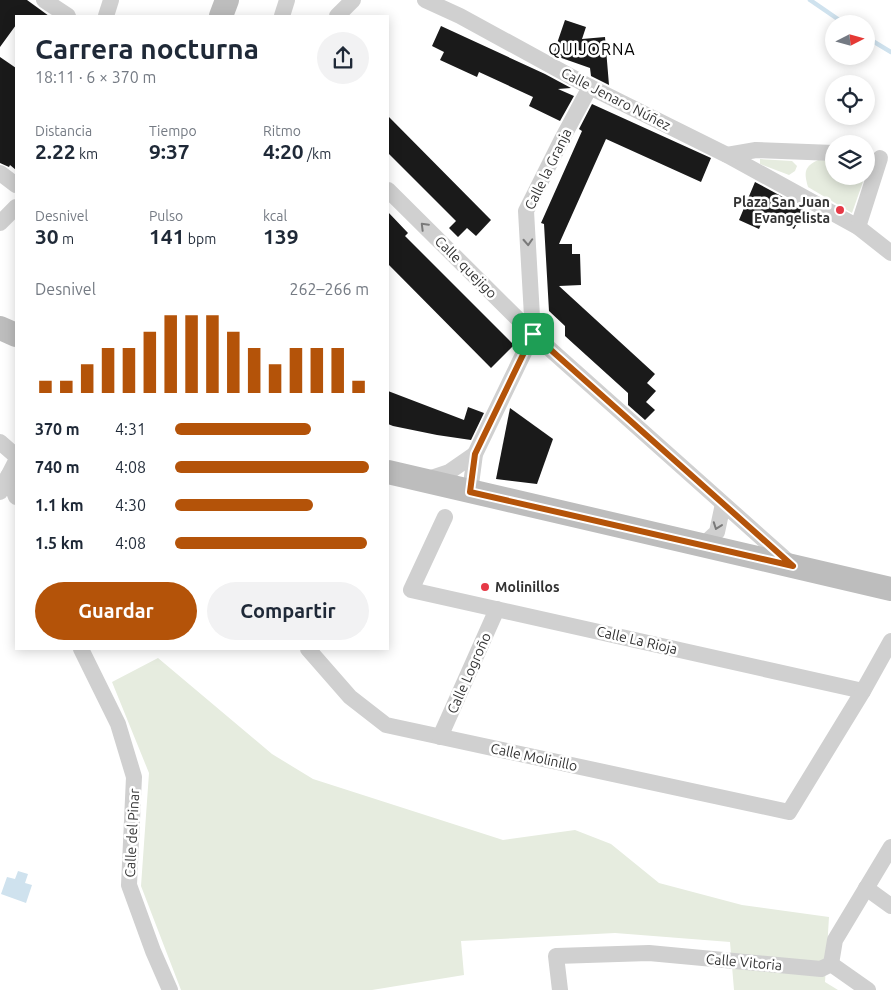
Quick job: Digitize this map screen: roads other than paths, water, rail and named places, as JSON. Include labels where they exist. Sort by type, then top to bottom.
[{"type":"main road","points":[[221,15],[226,0]]},
{"type":"main road","points":[[0,328],[15,335]]},
{"type":"main road","points":[[389,472],[891,589]]},
{"type":"street","points":[[44,0],[66,15]]},
{"type":"street","points":[[106,15],[111,0]]},
{"type":"street","points":[[282,15],[287,0]]},
{"type":"street","points":[[338,15],[353,0]]},
{"type":"street","name":"Calle Jenaro Núñez","points":[[425,0],[460,16],[590,87],[727,155],[858,227],[891,253]]},
{"type":"street","name":"Calle la Granja","points":[[470,492],[475,454],[533,334],[526,211],[590,87]]},
{"type":"street","points":[[727,155],[756,150],[825,153]]},
{"type":"street","points":[[858,227],[879,158]]},
{"type":"street","points":[[0,173],[15,184]]},
{"type":"street","name":"Calle quejigo","points":[[389,191],[533,334],[793,566]]},
{"type":"street","points":[[0,223],[15,208]]},
{"type":"street","points":[[0,442],[15,455]]},
{"type":"street","points":[[421,481],[448,472],[475,454]]},
{"type":"street","points":[[0,492],[15,463]]},
{"type":"street","points":[[8,476],[15,494]]},
{"type":"street","points":[[704,545],[717,532],[723,504]]},
{"type":"street","name":"Calle La Rioja","points":[[445,517],[411,590],[863,691]]},
{"type":"street","name":"Calle Logroño","points":[[440,737],[497,609]]},
{"type":"street","points":[[863,691],[891,641]]},
{"type":"street","name":"Calle del Pinar","points":[[81,650],[118,724],[134,777],[129,885],[153,951],[170,990]]},
{"type":"street","name":"Calle Molinillo","points":[[309,650],[350,697],[386,725],[789,812],[863,691]]},
{"type":"street","points":[[868,990],[831,964],[835,940],[891,846]]},
{"type":"street","points":[[866,888],[891,906]]},
{"type":"street","name":"Calle Vitoria","points":[[560,990],[556,956],[649,952],[821,969],[831,964]]},
{"type":"water","points":[[18,871],[28,874],[25,883],[32,885],[26,903],[1,894],[7,877],[15,879]]},
{"type":"waterway","points":[[810,0],[832,15]]},
{"type":"waterway","points":[[875,42],[891,52]]},
{"type":"place","name":"Plaza San Juan Evangelista","points":[[840,210]]},
{"type":"place","name":"Molinillos","points":[[485,587]]},
{"type":"district","name":"QUIJORNA","points":[[592,49]]}]
